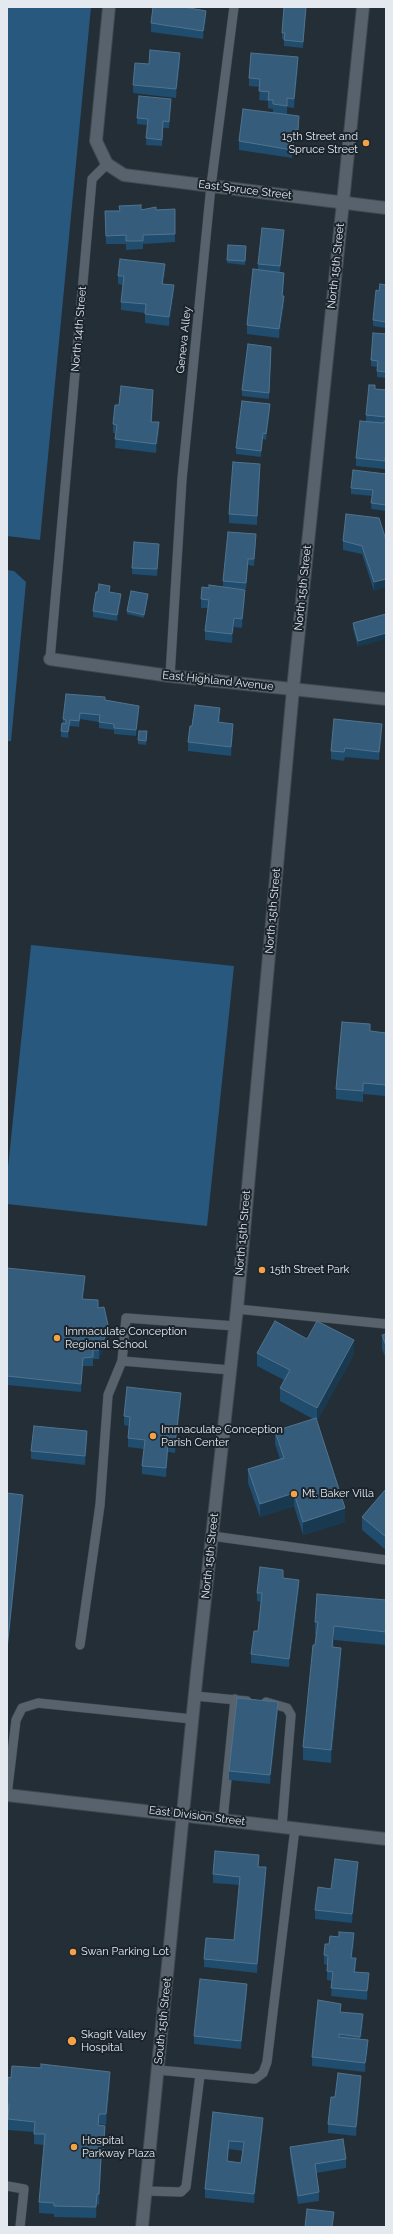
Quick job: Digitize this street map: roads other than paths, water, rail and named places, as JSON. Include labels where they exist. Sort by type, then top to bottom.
[{"type":"street","points":[[106,164],[96,141],[109,7]]},
{"type":"street","name":"North 15th Street","points":[[183,1814],[237,1309],[293,689],[363,7]]},
{"type":"street","name":"East Spruce Street","points":[[106,164],[124,175],[386,208]]},
{"type":"street","name":"East Highland Avenue","points":[[50,659],[170,676],[386,699]]},
{"type":"street","name":"East Division Street","points":[[7,1795],[183,1814],[386,1839]]},
{"type":"street","name":"South 15th Street","points":[[142,2227],[183,1814]]},
{"type":"lane","name":"Geneva Alley","points":[[170,676],[182,479],[211,186],[234,7]]},
{"type":"lane","name":"North 14th Street","points":[[50,659],[92,179],[106,164]]},
{"type":"lane","points":[[237,1309],[386,1324]]},
{"type":"lane","points":[[80,1645],[100,1505],[108,1395],[122,1361],[126,1318],[235,1326]]},
{"type":"lane","points":[[122,1361],[230,1370]]},
{"type":"lane","points":[[212,1536],[386,1560]]},
{"type":"lane","points":[[195,1696],[270,1703],[287,1708],[291,1715],[282,1826]]},
{"type":"lane","points":[[223,1819],[235,1699]]},
{"type":"lane","points":[[7,1795],[16,1720],[22,1708],[38,1703],[192,1719]]},
{"type":"lane","points":[[158,2070],[255,2079],[263,2073],[267,2062],[295,1828]]},
{"type":"lane","points":[[146,2191],[180,2192],[186,2187],[200,2075]]},
{"type":"lane","points":[[7,2186],[24,2189],[20,2227]]},
{"type":"place","name":"15th Street and Spruce Street","points":[[366,143]]},
{"type":"place","name":"15th Street Park","points":[[262,1270]]},
{"type":"place","name":"Immaculate Conception Regional School","points":[[57,1338]]},
{"type":"place","name":"Immaculate Conception Parish Center","points":[[153,1436]]},
{"type":"place","name":"Mt. Baker Villa","points":[[294,1494]]},
{"type":"place","name":"Swan Parking Lot","points":[[73,1952]]},
{"type":"place","name":"Skagit Valley Hospital","points":[[72,2041]]},
{"type":"place","name":"Hospital Parkway Plaza","points":[[74,2147]]}]
